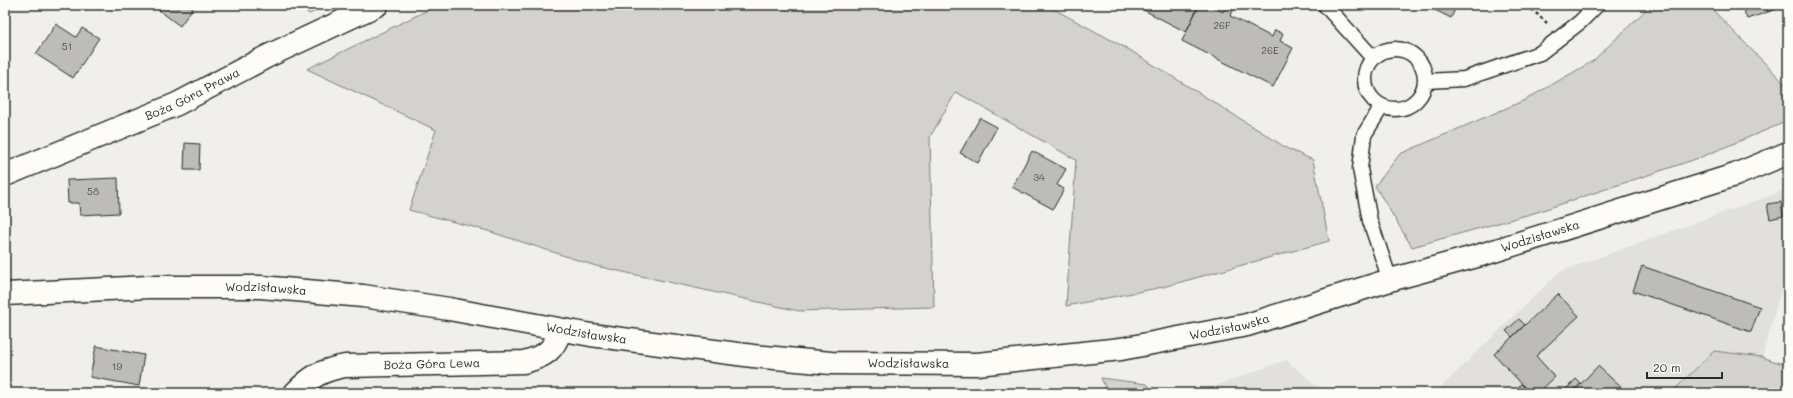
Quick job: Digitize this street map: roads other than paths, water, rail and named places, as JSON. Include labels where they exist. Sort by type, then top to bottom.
[{"type":"main road","name":"Boża Góra Prawa","points":[[5,176],[177,104],[268,56],[377,5]]},
{"type":"main road","name":"Wodzisławska","points":[[5,294],[149,287],[261,287],[363,296],[449,309],[561,330],[673,346],[832,363],[977,364],[1121,349],[1239,326],[1495,250],[1719,180],[1788,153]]},
{"type":"main road","name":"Boża Góra Lewa","points":[[295,393],[307,380],[327,369],[345,366],[524,362],[542,357],[556,342],[561,330]]},
{"type":"lane","points":[[1325,5],[1373,58]]},
{"type":"lane","points":[[1426,80],[1464,79],[1540,53],[1580,22],[1598,5]]},
{"type":"lane","points":[[1402,49],[1412,53],[1420,61],[1426,80],[1421,94],[1411,105],[1396,109],[1382,106],[1373,99],[1366,90],[1365,79],[1367,67],[1373,58],[1387,50],[1402,49]]},
{"type":"lane","points":[[1382,106],[1364,135],[1360,169],[1370,221],[1390,280]]}]
